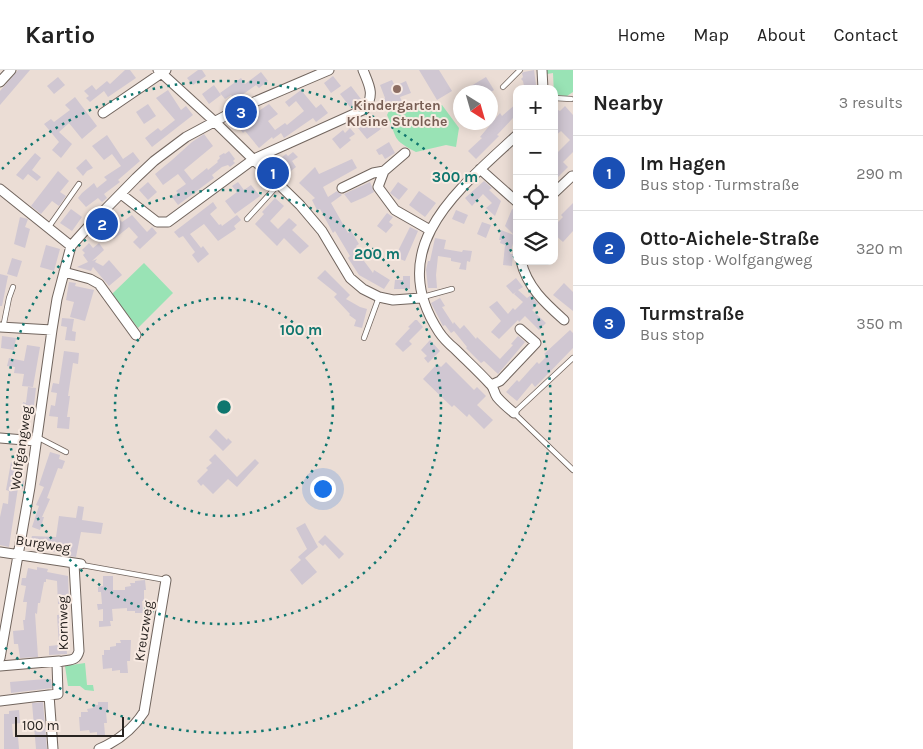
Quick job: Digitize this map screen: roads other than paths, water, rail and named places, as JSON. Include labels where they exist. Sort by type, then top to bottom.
[{"type":"street","points":[[0,82],[11,70]]},
{"type":"street","name":"Wolfgangweg","points":[[0,658],[30,487],[52,330],[71,246],[154,161],[171,147],[214,121],[329,70]]},
{"type":"street","points":[[121,194],[157,222],[168,222],[254,159],[365,109],[370,101],[370,90],[363,70]]},
{"type":"street","points":[[542,70],[543,85]]},
{"type":"street","points":[[103,113],[162,71],[300,205],[322,230],[350,278],[363,289],[379,297],[393,300],[421,298]]},
{"type":"street","points":[[513,139],[480,169],[449,202],[430,230],[420,256],[420,289],[421,298],[440,334],[492,385],[496,396],[514,413]]},
{"type":"street","points":[[405,153],[384,171],[378,186],[385,199],[395,210],[430,230]]},
{"type":"street","points":[[480,169],[513,198]]},
{"type":"street","points":[[342,188],[372,173],[384,171]]},
{"type":"street","points":[[558,189],[572,176]]},
{"type":"street","points":[[0,189],[71,246]]},
{"type":"street","points":[[522,265],[527,278],[538,295],[564,320]]},
{"type":"street","points":[[64,272],[90,279],[99,284],[136,335]]},
{"type":"street","points":[[2,327],[52,330]]},
{"type":"street","points":[[492,385],[500,381],[536,343],[520,329]]},
{"type":"street","points":[[0,438],[36,439]]},
{"type":"street","name":"Burgweg","points":[[0,552],[78,564]]},
{"type":"street","name":"Kornweg","points":[[53,749],[49,696],[58,694],[57,663],[78,657],[79,651],[78,564]]},
{"type":"street","name":"Kreuzweg","points":[[99,749],[111,744],[136,725],[144,712],[166,580]]},
{"type":"street","points":[[0,666],[59,662]]},
{"type":"street","points":[[0,701],[49,696]]},
{"type":"lane","points":[[504,87],[520,70]]},
{"type":"lane","points":[[558,98],[571,99]]},
{"type":"lane","points":[[48,228],[79,184]]},
{"type":"lane","points":[[247,220],[278,184]]},
{"type":"lane","points":[[2,327],[12,287]]},
{"type":"lane","points":[[421,298],[452,289]]},
{"type":"lane","points":[[364,338],[379,297]]},
{"type":"lane","points":[[573,358],[514,413],[573,470]]},
{"type":"lane","points":[[36,439],[66,452]]},
{"type":"lane","name":"Kreuzweg","points":[[78,564],[166,580]]},
{"type":"place","name":"Kindergarten Kleine Strolche","points":[[397,89]]},
{"type":"place","name":"Turmstraße","points":[[241,112]]},
{"type":"place","name":"Im Hagen","points":[[273,173]]},
{"type":"place","name":"Otto-Aichele-Straße","points":[[102,224]]}]
